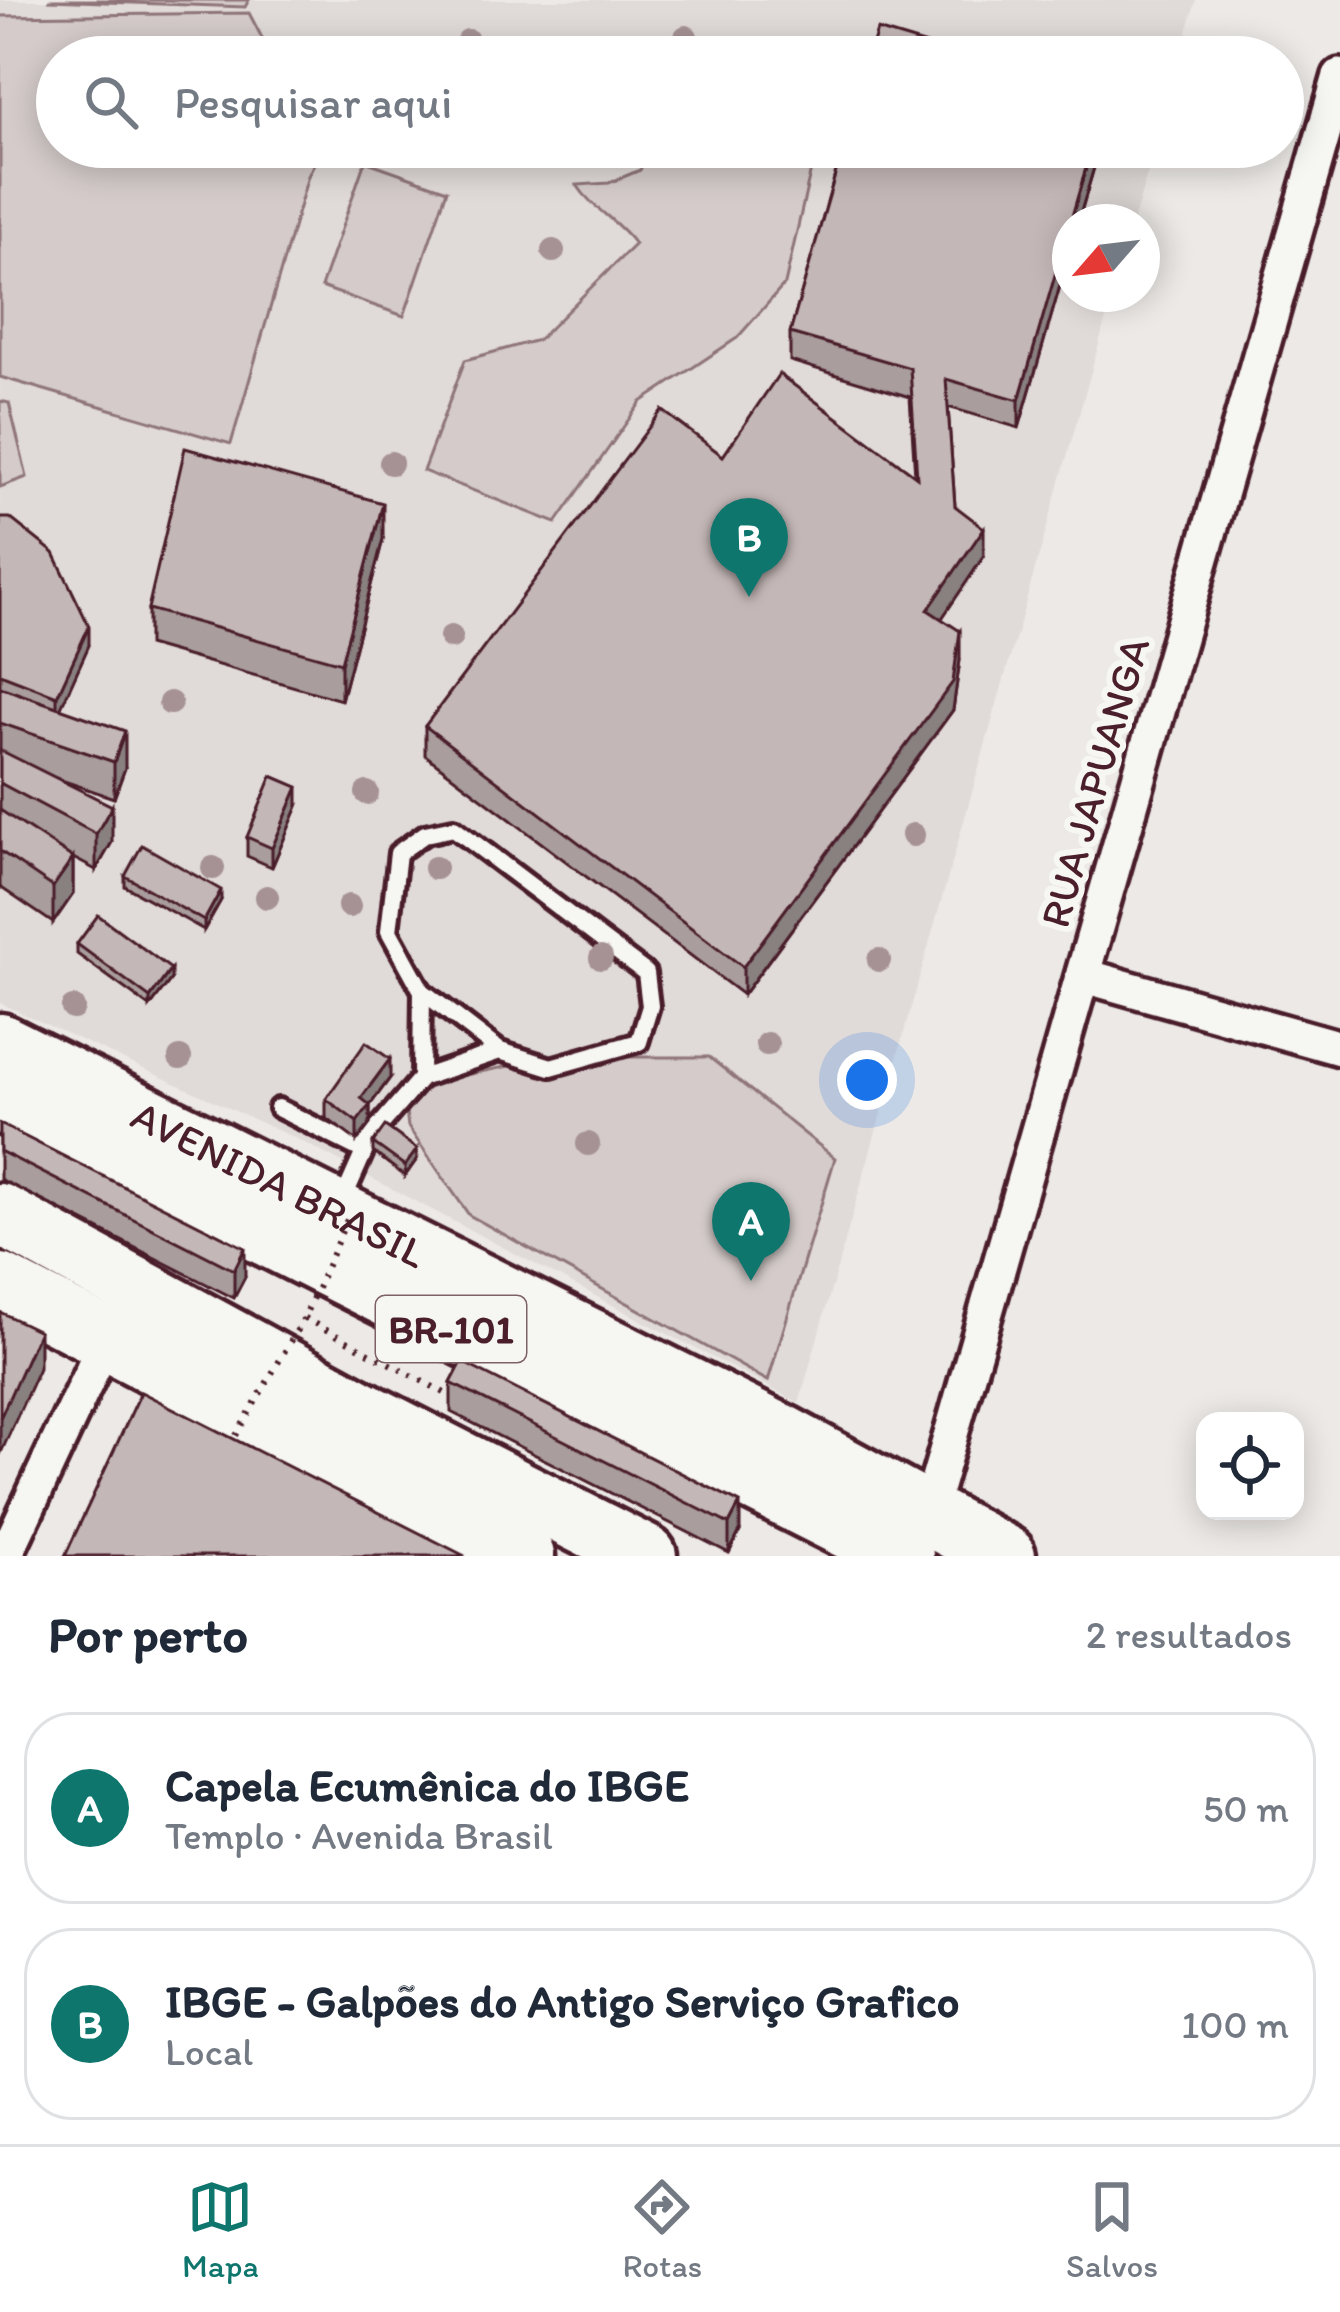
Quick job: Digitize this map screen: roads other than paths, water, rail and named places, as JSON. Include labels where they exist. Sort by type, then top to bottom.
[{"type":"highway","name":"AVENIDA BRASIL","points":[[0,1043],[343,1215],[916,1534]]},
{"type":"highway","name":"AVENIDA BRASIL","points":[[0,1101],[916,1534],[1005,1556]]},
{"type":"highway","name":"BR-101","points":[[0,1214],[373,1417],[646,1556]]},
{"type":"highway","points":[[0,1284],[524,1556]]},
{"type":"street","name":"RUA JAPUANGA","points":[[916,1534],[1085,976],[1340,76]]},
{"type":"street","points":[[1085,976],[1340,1048]]},
{"type":"street","points":[[5,1556],[106,1340]]},
{"type":"lane","points":[[454,828],[646,973],[650,1006],[639,1042],[551,1067],[500,1051],[422,991],[389,931],[398,853],[425,834],[454,828]]},
{"type":"lane","points":[[421,1078],[422,991]]},
{"type":"lane","points":[[343,1215],[364,1151],[421,1078],[500,1051]]},
{"type":"lane","points":[[278,1108],[364,1151]]},
{"type":"place","name":"IBGE - Galpões do Antigo Serviço Grafico","points":[[749,597]]},
{"type":"place","name":"Capela Ecumênica do IBGE","points":[[751,1281]]}]
